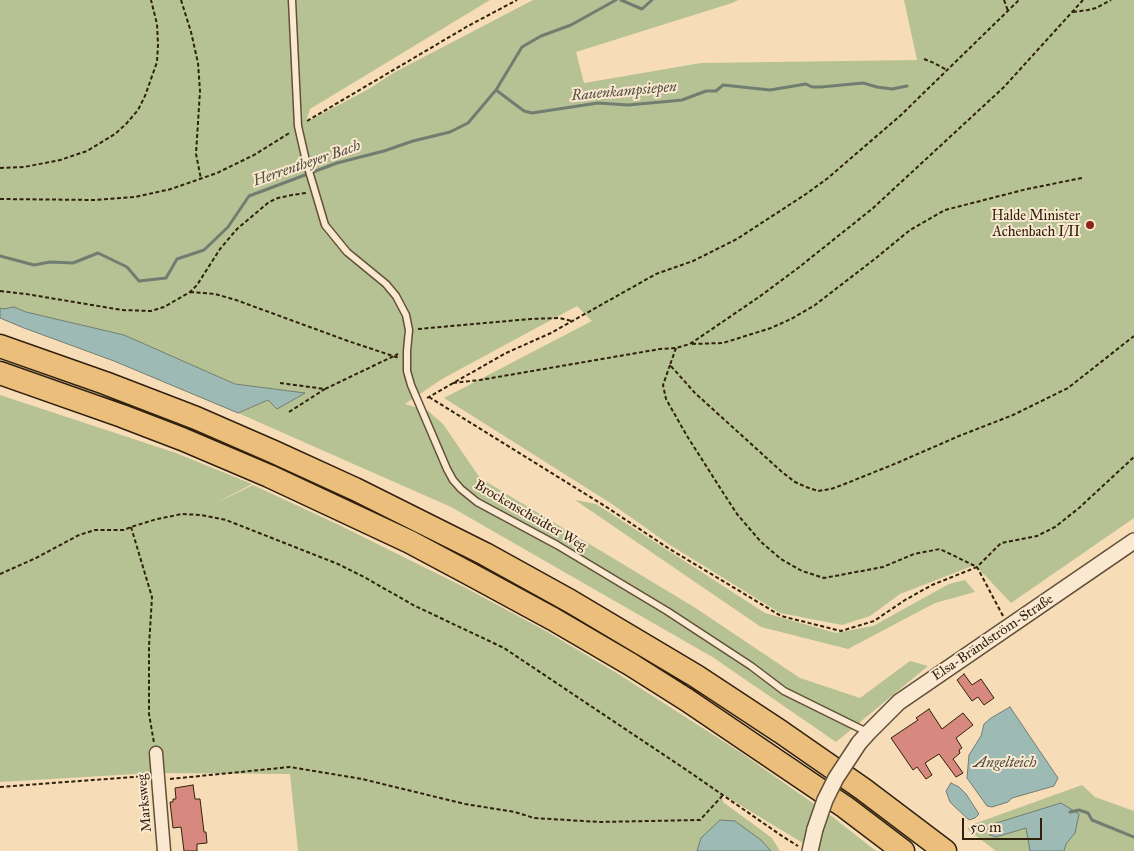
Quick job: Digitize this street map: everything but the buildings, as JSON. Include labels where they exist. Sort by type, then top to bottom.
[{"type":"highway","points":[[0,346],[105,382],[196,418],[355,489],[485,554],[578,605],[696,676],[848,779],[945,851]]},
{"type":"highway","points":[[0,373],[122,416],[260,472],[410,542],[553,619],[688,700],[845,807],[903,851]]},
{"type":"street","name":"Elsa-Brändström-Straße","points":[[810,849],[815,829],[836,778],[864,738],[899,702],[1134,541]]},
{"type":"street","name":"Marksweg","points":[[156,753],[164,851]]},
{"type":"lane","name":"Brockenscheidter Weg","points":[[292,0],[298,126],[325,225],[347,252],[391,290],[406,315],[409,330],[407,371],[417,403],[453,480],[477,502],[565,550],[667,611],[784,691],[864,738]]},
{"type":"path","points":[[0,168],[24,167],[60,160],[87,151],[115,134],[126,124],[138,110],[146,96],[157,62],[157,24],[151,0]]},
{"type":"path","points":[[181,0],[198,64],[200,91],[196,154],[201,179]]},
{"type":"path","points":[[0,199],[94,200],[135,197],[171,189],[217,173],[254,155],[298,126],[459,30],[517,0]]},
{"type":"path","points":[[1004,0],[1008,11]]},
{"type":"path","points":[[417,403],[506,353],[551,333],[656,274],[693,261],[737,239],[799,199],[828,178],[901,115],[1019,0]]},
{"type":"path","points":[[690,344],[759,297],[872,209],[1004,87],[1083,0]]},
{"type":"path","points":[[1073,12],[1096,8],[1111,0]]},
{"type":"path","points":[[924,59],[947,70]]},
{"type":"path","points":[[453,383],[676,348],[690,344],[723,343],[771,328],[815,305],[910,230],[945,210],[1027,189],[1082,178]]},
{"type":"path","points":[[0,291],[122,310],[151,311],[164,307],[190,292],[197,285],[220,249],[237,229],[269,202],[292,195],[316,193]]},
{"type":"path","points":[[190,292],[215,294],[236,300],[339,338],[407,360]]},
{"type":"path","points":[[409,330],[530,318],[558,318],[572,321]]},
{"type":"path","points":[[670,365],[706,404],[782,472],[794,482],[818,491],[842,485],[1013,415],[1068,388],[1134,336]]},
{"type":"path","points":[[676,348],[663,385],[666,399],[687,436],[737,514],[760,542],[781,559],[802,571],[824,578],[884,567],[914,554],[940,549],[977,567],[1009,627]]},
{"type":"path","points":[[289,412],[325,389],[392,356],[407,351]]},
{"type":"path","points":[[280,383],[325,389]]},
{"type":"path","points":[[429,397],[600,503],[668,548],[781,616],[841,631],[874,621],[932,585],[977,567],[1001,543],[1037,536],[1055,527],[1079,508],[1134,457]]},
{"type":"path","points":[[0,574],[36,558],[79,535],[95,530],[124,530],[131,526],[182,514],[202,515],[226,520],[338,564],[412,605],[504,648],[797,846],[810,849]]},
{"type":"path","points":[[131,526],[152,597],[149,646],[149,714],[156,753]]},
{"type":"path","points":[[0,787],[158,778],[290,767],[362,779],[465,804],[515,812],[534,818],[599,822],[700,820],[723,795]]},
{"type":"green space","points":[[0,0],[490,0],[310,109],[306,122],[367,90],[395,72],[533,0],[738,0],[576,52],[584,83],[701,63],[917,60],[904,0],[1134,0],[1134,518],[1011,603],[975,565],[900,594],[870,616],[842,625],[780,613],[670,545],[612,504],[444,398],[592,321],[577,306],[442,379],[405,404],[428,411],[443,424],[480,478],[694,607],[800,678],[860,698],[910,661],[928,666],[836,742],[714,658],[451,507],[238,413],[268,400],[304,393],[235,384],[124,335],[26,312],[14,307],[0,308]]},
{"type":"green space","points":[[0,395],[176,453],[252,484],[214,504],[253,485],[462,586],[544,630],[620,675],[740,752],[834,818],[876,851],[816,851],[722,794],[723,802],[772,838],[780,851],[298,851],[290,774],[153,773],[0,782]]},
{"type":"green space","points":[[575,500],[596,504],[765,613],[836,633],[873,626],[949,584],[965,580],[975,592],[935,603],[848,649],[761,627]]},
{"type":"green space","points":[[1082,785],[1095,797],[1134,811],[1134,851],[996,851],[967,829],[971,825]]},
{"type":"water","points":[[14,307],[26,312],[124,335],[235,384],[305,393],[277,409],[268,400],[238,413],[114,361],[0,318],[0,308]]},
{"type":"water","name":"Angelteich","points":[[1010,707],[1058,778],[1054,786],[1012,798],[1008,802],[992,807],[987,806],[967,778],[969,755],[981,736],[984,724]]},
{"type":"water","points":[[951,783],[959,787],[966,794],[979,814],[975,818],[969,820],[950,802],[946,791]]},
{"type":"water","points":[[1061,803],[1079,814],[1075,833],[1066,844],[1064,851],[1030,851],[1026,828],[996,837],[990,835],[988,830],[990,825]]},
{"type":"water","points":[[720,820],[735,821],[761,840],[771,851],[697,851],[701,838]]},
{"type":"waterway","name":"Herrentheyer Bach","points":[[0,256],[34,265],[50,262],[73,263],[98,253],[127,267],[139,281],[166,278],[177,259],[204,250],[228,227],[249,196],[337,163],[450,132],[468,123],[496,90],[522,47],[541,36],[571,25],[616,0]]},
{"type":"waterway","name":"Herrentheyer Bach","points":[[621,0],[642,9],[652,0]]},
{"type":"waterway","name":"Rauenkampsiepen","points":[[496,90],[524,111],[532,113],[598,103],[628,105],[682,100],[706,91],[716,91],[723,85],[770,90],[806,84],[812,87],[821,87],[863,83],[892,89],[907,86]]},
{"type":"waterway","points":[[1070,812],[1079,810],[1088,813],[1092,820],[1134,837]]},
{"type":"place","name":"Halde Minister Achenbach I/II","points":[[1090,225]]}]
